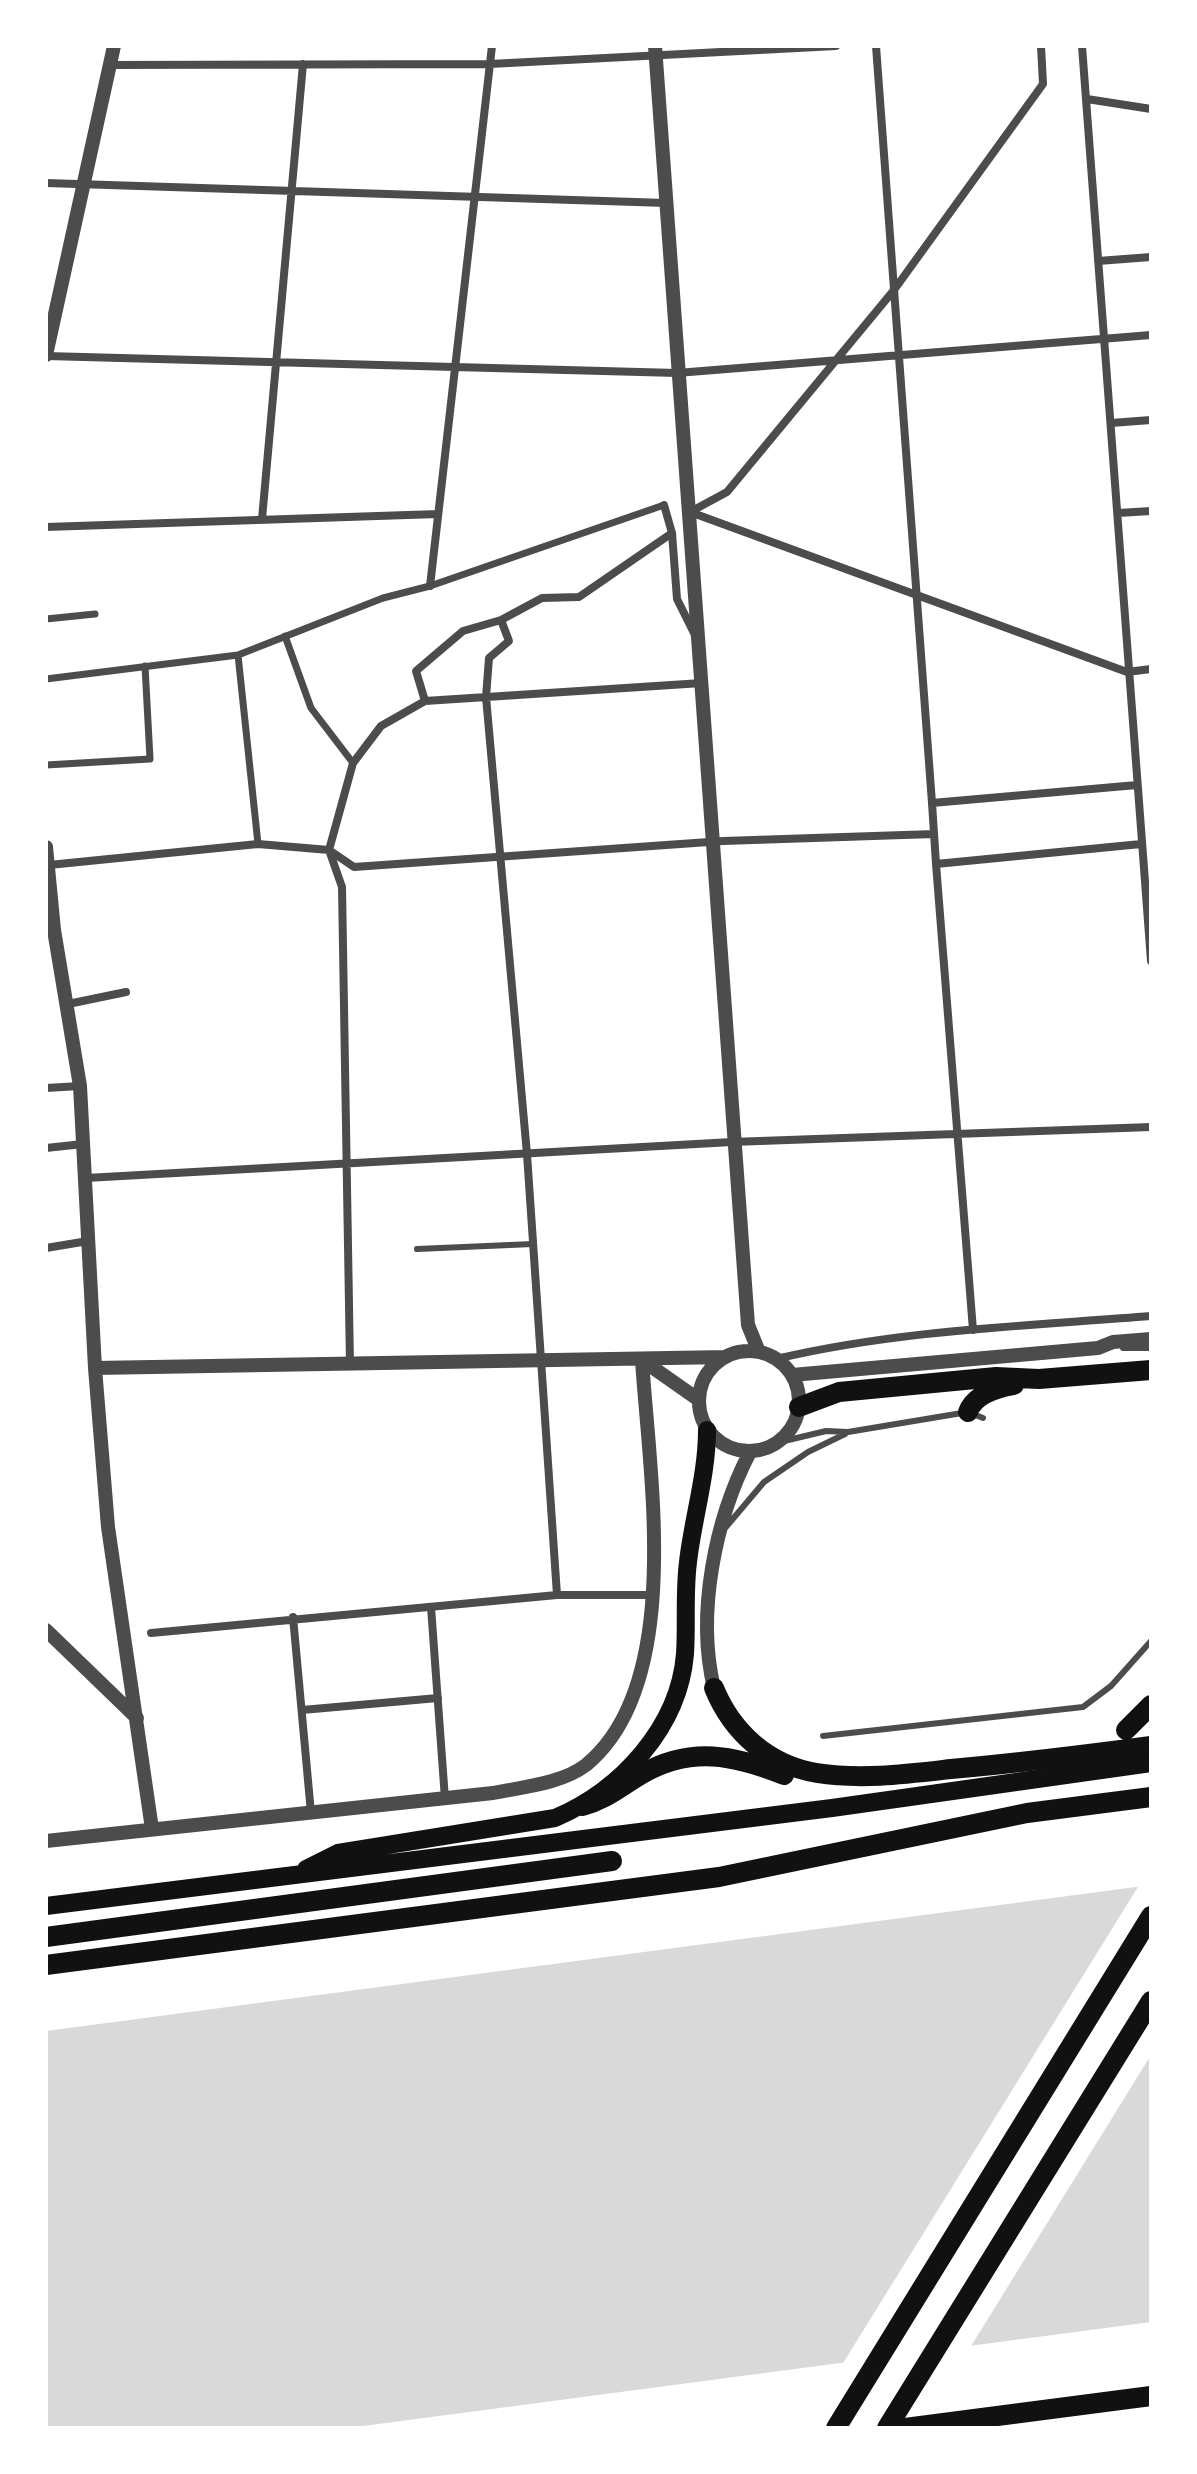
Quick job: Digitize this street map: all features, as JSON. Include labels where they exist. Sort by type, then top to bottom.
[{"type":"highway","points":[[799,1407],[839,1392],[996,1377],[1039,1379],[1151,1370]]},
{"type":"highway","points":[[976,1415],[971,1405],[997,1388],[1039,1379]]},
{"type":"highway","points":[[582,1806],[641,1757],[663,1723],[678,1691],[685,1656],[687,1571],[707,1463],[707,1430]]},
{"type":"highway","points":[[714,1688],[734,1726],[753,1746],[785,1763],[815,1773],[881,1776],[1151,1746]]},
{"type":"highway","points":[[1126,1730],[1151,1705]]},
{"type":"highway","points":[[296,1874],[338,1853],[555,1818],[602,1801],[642,1774],[673,1760],[699,1754],[728,1756],[789,1777],[822,1784],[867,1783],[881,1776]]},
{"type":"highway","points":[[46,1906],[832,1808],[1151,1763]]},
{"type":"highway","points":[[46,1965],[719,1877],[1027,1813],[1151,1797]]},
{"type":"highway","points":[[46,1937],[612,1861]]},
{"type":"highway","points":[[836,2428],[1151,1916]]},
{"type":"highway","points":[[887,2428],[1151,2001]]},
{"type":"highway","points":[[905,2428],[1151,2396]]},
{"type":"street","points":[[114,46],[46,355],[677,373],[1151,335]]},
{"type":"street","points":[[430,586],[492,46]]},
{"type":"street","points":[[110,65],[490,64],[655,51],[836,46]]},
{"type":"street","points":[[876,46],[973,1330]]},
{"type":"street","points":[[690,512],[727,492],[894,290],[1043,84],[1041,46]]},
{"type":"street","points":[[1082,46],[1151,961]]},
{"type":"street","points":[[655,51],[677,373],[690,512],[732,1142],[748,1325],[759,1352]]},
{"type":"street","points":[[262,519],[303,64]]},
{"type":"street","points":[[1087,99],[1151,109]]},
{"type":"street","points":[[46,183],[666,203]]},
{"type":"street","points":[[1098,261],[1151,257]]},
{"type":"street","points":[[1111,423],[1151,420]]},
{"type":"street","points":[[46,679],[238,655],[383,598],[430,586],[664,505],[672,533],[677,599],[699,642]]},
{"type":"street","points":[[1118,513],[1151,511]]},
{"type":"street","points":[[690,512],[1127,672],[1151,669]]},
{"type":"street","points":[[46,527],[438,514]]},
{"type":"street","points":[[425,701],[416,671],[463,631],[501,620],[542,598],[579,597],[672,533]]},
{"type":"street","points":[[46,619],[95,614]]},
{"type":"street","points":[[501,620],[509,641],[489,658],[486,697],[527,1154],[557,1595]]},
{"type":"street","points":[[285,636],[311,708],[353,763]]},
{"type":"street","points":[[238,655],[258,844]]},
{"type":"street","points":[[46,765],[150,759],[145,666]]},
{"type":"street","points":[[350,1365],[342,887],[329,850],[353,763],[381,726],[425,701],[702,683]]},
{"type":"street","points":[[932,803],[1137,785]]},
{"type":"street","points":[[1139,815],[1151,815]]},
{"type":"street","points":[[49,865],[258,844],[329,850],[354,867],[711,842],[934,834]]},
{"type":"street","points":[[936,864],[1141,844]]},
{"type":"street","points":[[46,847],[48,894],[80,1086],[95,1368],[108,1527],[152,1829]]},
{"type":"street","points":[[68,1004],[126,992]]},
{"type":"street","points":[[46,1088],[80,1086]]},
{"type":"street","points":[[86,1178],[732,1142],[1151,1127]]},
{"type":"street","points":[[46,1148],[83,1144]]},
{"type":"street","points":[[46,1248],[88,1241]]},
{"type":"street","points":[[776,1359],[820,1348],[973,1330],[1151,1316]]},
{"type":"street","points":[[95,1368],[541,1359],[642,1360],[730,1355],[759,1352],[776,1359],[792,1375],[799,1407],[789,1432],[780,1442],[750,1452],[733,1450],[707,1430],[699,1400],[706,1375],[730,1355],[748,1325]]},
{"type":"street","points":[[792,1375],[1098,1348],[1113,1342],[1151,1339]]},
{"type":"street","points":[[642,1360],[699,1400]]},
{"type":"street","points":[[46,1841],[445,1799],[537,1785],[584,1766],[614,1733],[638,1683],[656,1595],[642,1360]]},
{"type":"street","points":[[714,1688],[708,1637],[721,1533],[733,1484],[750,1452]]},
{"type":"street","points":[[151,1633],[293,1617],[557,1595],[656,1595]]},
{"type":"street","points":[[431,1607],[445,1799]]},
{"type":"street","points":[[293,1617],[311,1813]]},
{"type":"street","points":[[46,1630],[137,1718]]},
{"type":"street","points":[[302,1710],[438,1698]]},
{"type":"lane","points":[[417,1249],[533,1244]]},
{"type":"lane","points":[[1098,1348],[1151,1348]]},
{"type":"lane","points":[[780,1442],[826,1431],[848,1432],[976,1415]]},
{"type":"lane","points":[[721,1533],[764,1482],[808,1452],[848,1432]]},
{"type":"lane","points":[[823,1736],[1083,1707],[1111,1686],[1151,1641]]},
{"type":"shaded area","points":[[1151,1885],[1151,2322],[348,2428],[46,2428],[46,2031]]},
{"type":"pier","points":[[1151,1881],[1151,2055],[968,2351],[840,2368],[1141,1882]]}]
